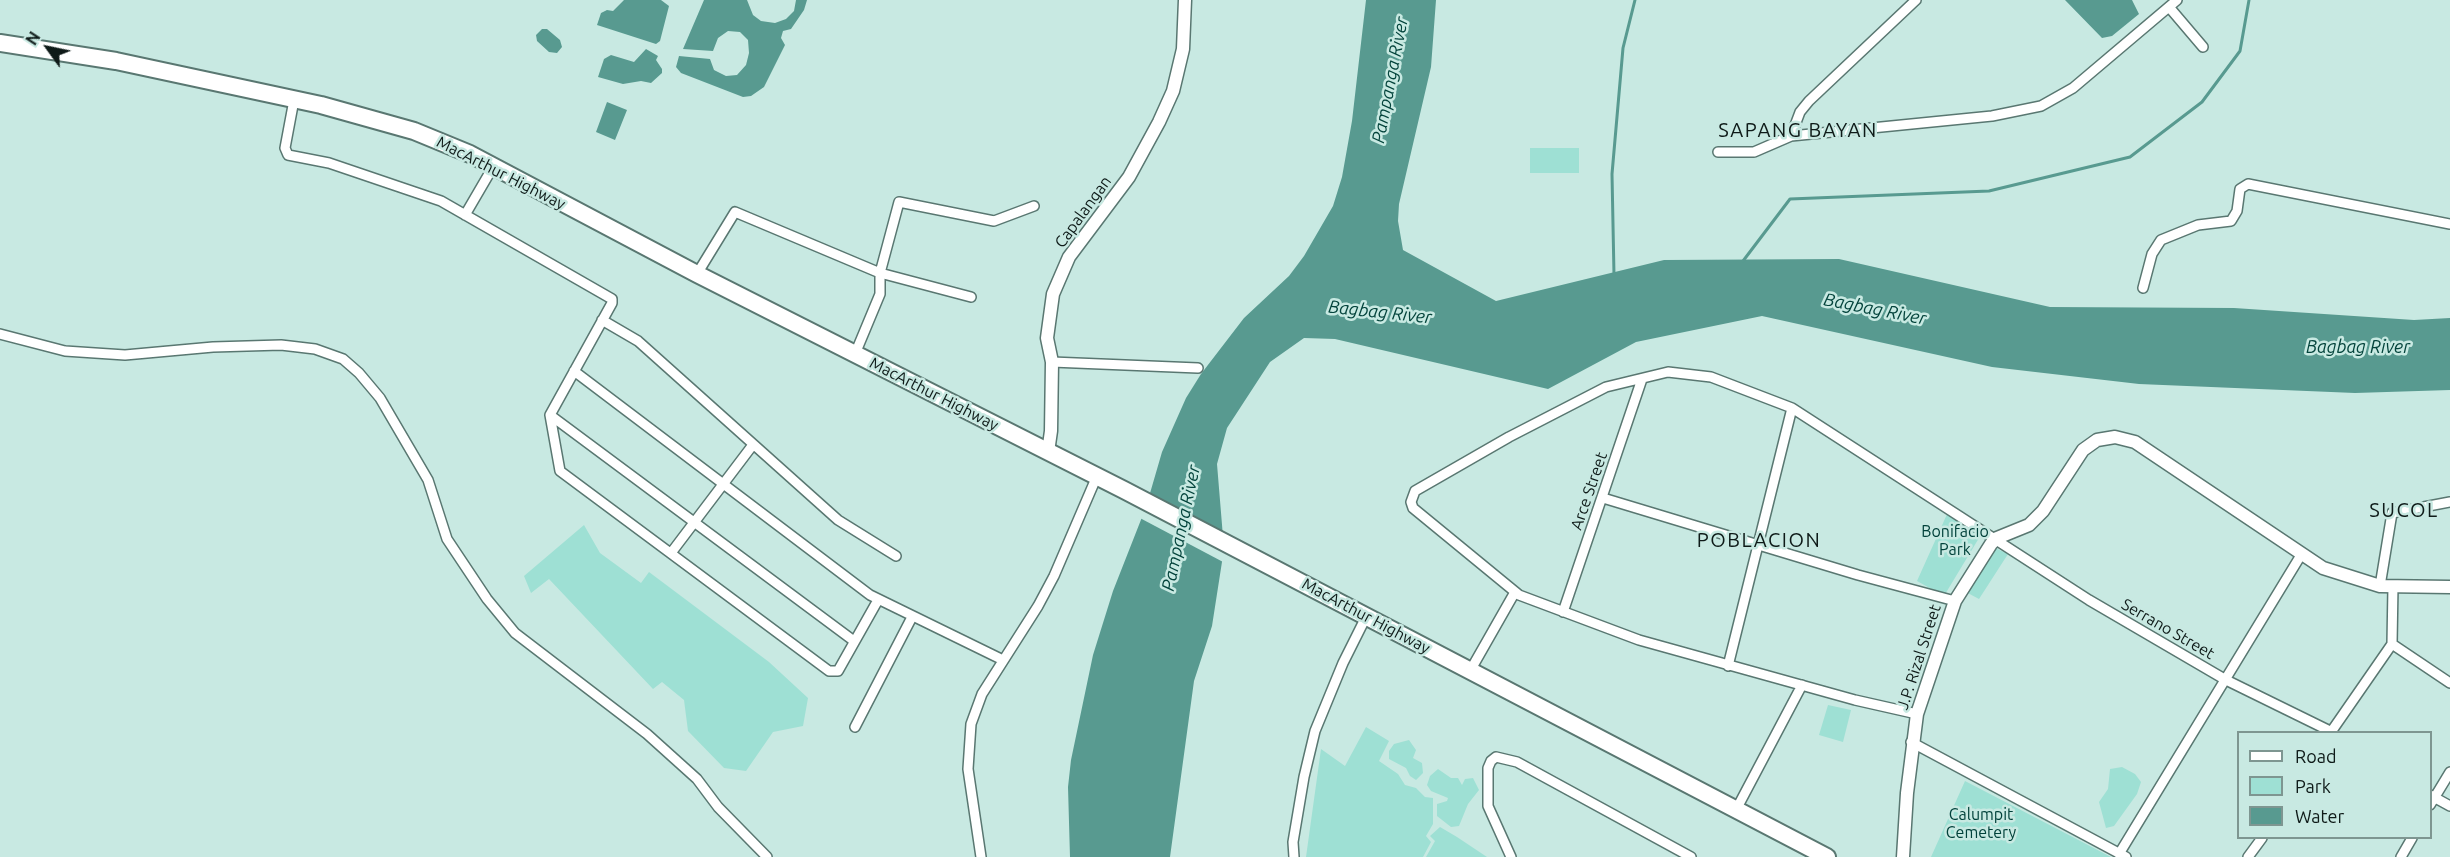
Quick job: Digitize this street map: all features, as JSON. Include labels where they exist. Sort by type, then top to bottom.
[{"type":"highway","name":"MacArthur Highway","points":[[0,43],[116,61],[375,119],[414,131],[493,167],[697,274],[1097,476],[1827,857]]},
{"type":"street","name":"Capalangan","points":[[1048,452],[1051,431],[1052,362],[1047,338],[1053,294],[1069,257],[1129,177],[1159,123],[1173,90],[1183,49],[1185,0]]},
{"type":"street","points":[[1791,136],[1800,112],[1809,101],[1916,0]]},
{"type":"street","points":[[1718,152],[1754,152],[1791,136],[1975,118],[2041,106],[2073,88],[2177,0]]},
{"type":"street","points":[[2169,7],[2204,48]]},
{"type":"street","points":[[294,100],[286,154],[329,163],[441,201],[612,299],[612,303],[550,415],[560,471],[829,671],[838,671],[878,600]]},
{"type":"street","points":[[465,215],[493,167]]},
{"type":"street","points":[[2143,288],[2152,254],[2161,240],[2198,225],[2231,221],[2237,211],[2240,189],[2248,184],[2450,224]]},
{"type":"street","points":[[855,354],[880,294],[880,273],[899,202],[994,221],[1034,206]]},
{"type":"street","points":[[697,274],[735,212],[880,273],[971,297]]},
{"type":"street","points":[[602,320],[638,341],[752,446],[838,520],[897,556]]},
{"type":"street","points":[[0,334],[65,351],[125,355],[281,345],[315,349],[343,359],[359,373],[380,398],[428,480],[447,539],[487,599],[515,633],[647,734],[697,779],[718,807],[768,857]]},
{"type":"street","points":[[1052,362],[1198,368]]},
{"type":"street","points":[[574,371],[878,600],[1003,660]]},
{"type":"street","name":"Serrano Street","points":[[1515,592],[1413,508],[1411,502],[1415,491],[1509,437],[1606,387],[1668,372],[1711,377],[1792,408],[1997,538],[2089,600],[2226,680],[2329,731]]},
{"type":"street","name":"Arce Street","points":[[1563,612],[1642,379]]},
{"type":"street","points":[[1728,666],[1792,408]]},
{"type":"street","points":[[550,415],[854,640]]},
{"type":"street","points":[[1997,538],[2029,525],[2043,511],[2084,450],[2097,440],[2115,437],[2135,442],[2323,568],[2380,586],[2450,586]]},
{"type":"street","points":[[671,553],[752,446]]},
{"type":"street","points":[[981,857],[968,769],[971,724],[982,694],[1048,586],[1097,476]]},
{"type":"street","points":[[1603,498],[1858,575],[1955,601]]},
{"type":"street","points":[[2380,586],[2392,513],[2450,502]]},
{"type":"street","name":"J.P. Rizal Street","points":[[1903,857],[1911,742],[1917,714],[1955,601],[1997,538]]},
{"type":"street","points":[[1911,742],[2123,855],[2301,555]]},
{"type":"street","points":[[2332,731],[2392,644],[2393,586]]},
{"type":"street","points":[[1470,671],[1515,592],[1639,640],[1728,666],[1917,714]]},
{"type":"street","points":[[1293,857],[1293,842],[1304,777],[1316,731],[1361,615]]},
{"type":"street","points":[[855,727],[912,617]]},
{"type":"street","points":[[2392,644],[2450,683]]},
{"type":"street","points":[[1737,808],[1803,685]]},
{"type":"street","points":[[1511,857],[1488,806],[1488,768],[1491,760],[1496,757],[1517,762],[1691,857]]},
{"type":"street","points":[[2450,772],[2432,799],[2450,806]]},
{"type":"street","points":[[2248,857],[2261,839]]},
{"type":"street","points":[[2402,857],[2411,839]]},
{"type":"green space","points":[[1530,148],[1579,148],[1579,173],[1530,173]]},
{"type":"green space","name":"Bonifacio Park","points":[[1948,512],[1978,531],[1979,538],[1944,596],[1917,581]]},
{"type":"green space","points":[[584,525],[600,553],[641,583],[649,572],[769,662],[808,698],[803,726],[773,732],[746,771],[724,768],[688,731],[684,700],[662,682],[653,689],[549,579],[531,593],[524,576]]},
{"type":"green space","points":[[1991,546],[2008,554],[1979,599],[1964,591]]},
{"type":"green space","points":[[1828,705],[1851,710],[1843,742],[1819,735]]},
{"type":"green space","points":[[1366,727],[1389,741],[1379,761],[1398,774],[1405,785],[1416,788],[1425,797],[1433,798],[1433,824],[1426,836],[1431,842],[1423,857],[1306,857],[1321,749],[1345,766]]},
{"type":"green space","points":[[1409,740],[1416,750],[1413,758],[1422,763],[1423,773],[1416,780],[1410,776],[1406,768],[1389,759],[1389,751],[1394,744]]},
{"type":"green space","points":[[2122,767],[2135,774],[2141,782],[2137,794],[2114,826],[2106,828],[2099,802],[2108,789],[2110,769]]},
{"type":"green space","points":[[1438,769],[1451,778],[1458,778],[1462,785],[1465,779],[1473,778],[1479,790],[1468,804],[1459,826],[1451,827],[1437,816],[1437,804],[1447,801],[1448,798],[1431,791],[1427,785],[1430,776]]},
{"type":"green space","name":"Calumpit Cemetery","points":[[1965,781],[2111,857],[1931,857]]},
{"type":"green space","points":[[1440,827],[1487,857],[1426,857],[1435,841],[1430,836]]},
{"type":"water","points":[[624,0],[661,0],[669,6],[660,41],[656,44],[597,25],[601,13],[607,10],[613,11]]},
{"type":"water","points":[[704,0],[747,0],[753,15],[761,21],[775,23],[786,19],[794,11],[796,0],[807,0],[804,10],[791,29],[783,31],[781,38],[785,45],[764,87],[751,96],[743,97],[681,73],[676,67],[679,56],[710,59],[714,70],[726,76],[737,75],[746,65],[749,53],[748,40],[740,32],[728,31],[718,38],[713,51],[683,49]]},
{"type":"water","points":[[1366,0],[1436,0],[1431,67],[1399,204],[1398,221],[1403,250],[1496,301],[1664,260],[1839,259],[2050,307],[2234,308],[2414,320],[2450,318],[2450,390],[2355,393],[2139,384],[1992,367],[1762,316],[1636,342],[1548,389],[1335,339],[1304,338],[1270,362],[1227,428],[1217,464],[1224,549],[1212,626],[1194,681],[1170,857],[1070,857],[1068,787],[1071,760],[1093,655],[1113,591],[1146,507],[1162,452],[1186,398],[1201,374],[1244,318],[1289,276],[1304,256],[1333,206],[1342,177],[1352,121]]},
{"type":"water","points":[[2065,0],[2132,0],[2139,14],[2112,36],[2102,38]]},
{"type":"water","points":[[542,29],[547,29],[560,40],[562,47],[557,53],[549,52],[537,41],[536,35]]},
{"type":"water","points":[[646,49],[658,56],[656,60],[662,69],[662,73],[651,83],[641,81],[623,84],[598,77],[604,59],[611,55],[634,62]]},
{"type":"water","points":[[607,102],[627,110],[615,140],[596,132]]},
{"type":"pier","points":[[1143,506],[1227,549],[1225,563],[1138,517]]},
{"type":"waterway","points":[[1614,275],[1612,174],[1623,48],[1635,0]]},
{"type":"waterway","points":[[1743,261],[1790,199],[1989,191],[2130,157],[2202,102],[2240,51],[2249,0]]},
{"type":"district","name":"SAPANG BAYAN","points":[[1798,130]]},
{"type":"district","name":"SUCOL","points":[[2404,510]]},
{"type":"district","name":"POBLACION","points":[[1759,540]]},
{"type":"water label","name":"Pampanga River","points":[[1390,80]]},
{"type":"water label","name":"Bagbag River","points":[[1875,309]]},
{"type":"water label","name":"Bagbag River","points":[[1380,312]]},
{"type":"water label","name":"Bagbag River","points":[[2358,347]]},
{"type":"water label","name":"Pampanga River","points":[[1181,528]]}]
